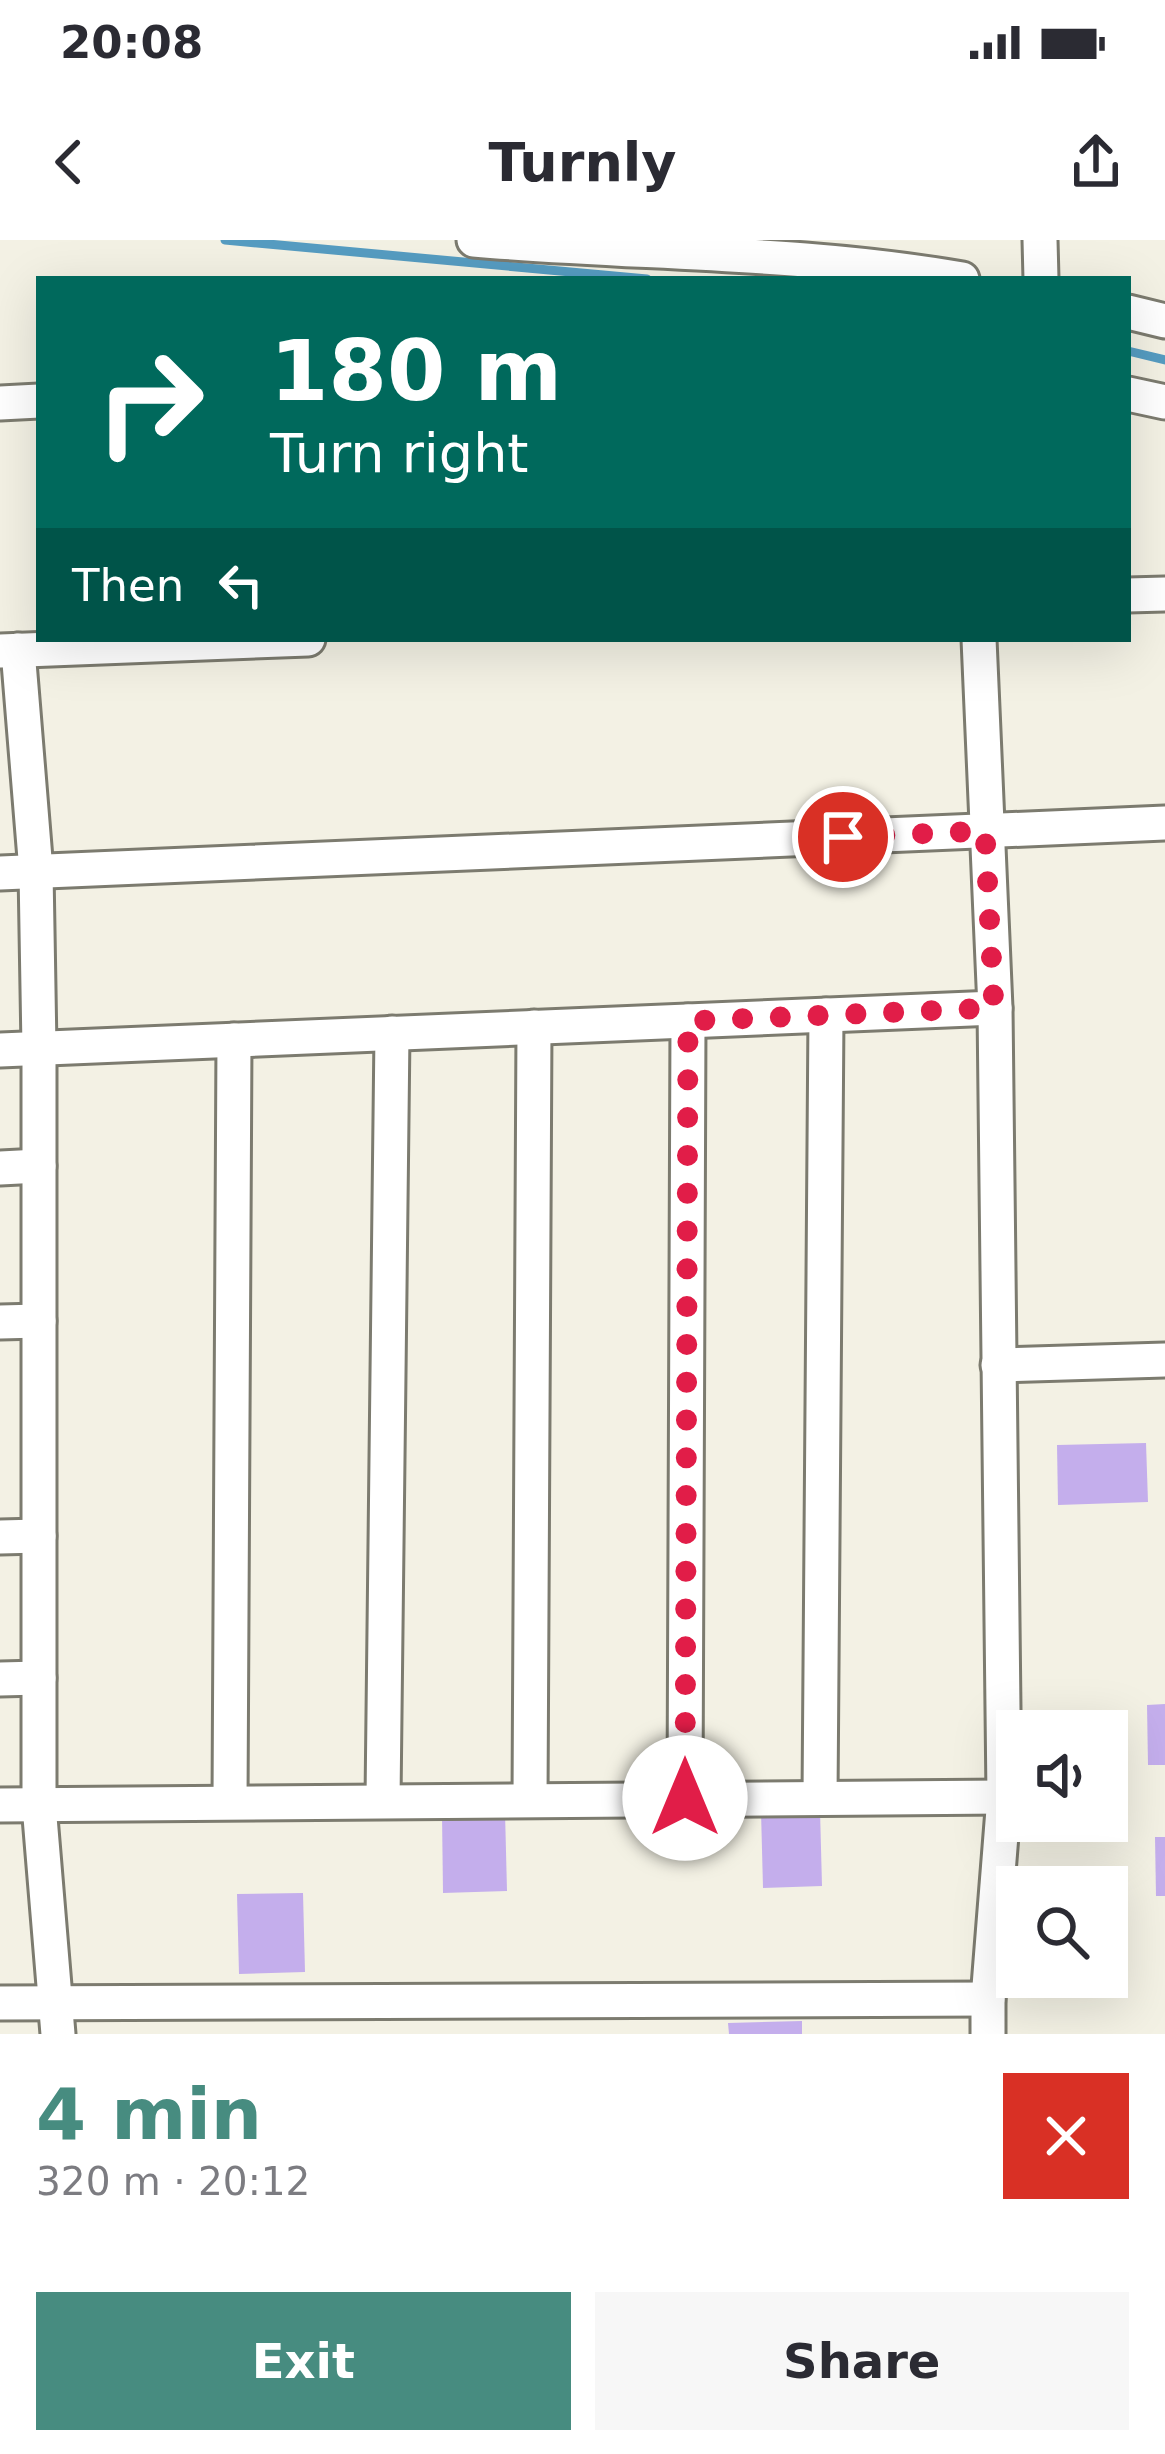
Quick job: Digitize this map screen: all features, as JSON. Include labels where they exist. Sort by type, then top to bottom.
[{"type":"street","points":[[1040,240],[1041,276]]},
{"type":"street","points":[[492,241],[922,256],[957,276]]},
{"type":"street","points":[[1131,313],[1165,321]]},
{"type":"street","points":[[1131,395],[1165,402]]},
{"type":"street","points":[[0,403],[36,401]]},
{"type":"street","points":[[1131,596],[1165,593]]},
{"type":"street","points":[[57,2018],[39,1805],[36,871],[9,650],[226,642]]},
{"type":"street","points":[[979,642],[994,1008],[1003,1710]]},
{"type":"street","points":[[0,873],[1165,823]]},
{"type":"street","points":[[0,1049],[994,1008]]},
{"type":"street","points":[[820,1798],[826,1015]]},
{"type":"street","points":[[685,1798],[688,1021]]},
{"type":"street","points":[[530,1800],[534,1027]]},
{"type":"street","points":[[383,1800],[392,1033]]},
{"type":"street","points":[[230,1802],[235,1040]]},
{"type":"street","points":[[0,1168],[39,1166]]},
{"type":"street","points":[[0,1322],[39,1321]]},
{"type":"street","points":[[998,1365],[1165,1360]]},
{"type":"street","points":[[0,1537],[39,1536]]},
{"type":"street","points":[[0,1679],[39,1678]]},
{"type":"street","points":[[0,1805],[996,1797]]},
{"type":"street","points":[[988,2034],[1000,1842]]},
{"type":"street","points":[[0,2003],[57,2018],[988,1999]]},
{"type":"building","points":[[1146,1443],[1148,1502],[1058,1505],[1057,1445]]},
{"type":"building","points":[[1165,1704],[1165,1765],[1148,1765],[1147,1705]]},
{"type":"building","points":[[820,1810],[822,1886],[763,1888],[761,1811]]},
{"type":"building","points":[[505,1812],[507,1891],[443,1893],[442,1814]]},
{"type":"building","points":[[1155,1837],[1165,1837],[1165,1896],[1156,1896]]},
{"type":"building","points":[[303,1893],[305,1972],[239,1974],[237,1894]]},
{"type":"building","points":[[802,2021],[802,2034],[729,2034],[728,2023]]},
{"type":"waterway","points":[[225,240],[615,276]]},
{"type":"waterway","points":[[1131,352],[1165,360]]},
{"type":"route","points":[[685,1798],[688,1021],[994,1008],[985,831],[843,837]]}]
